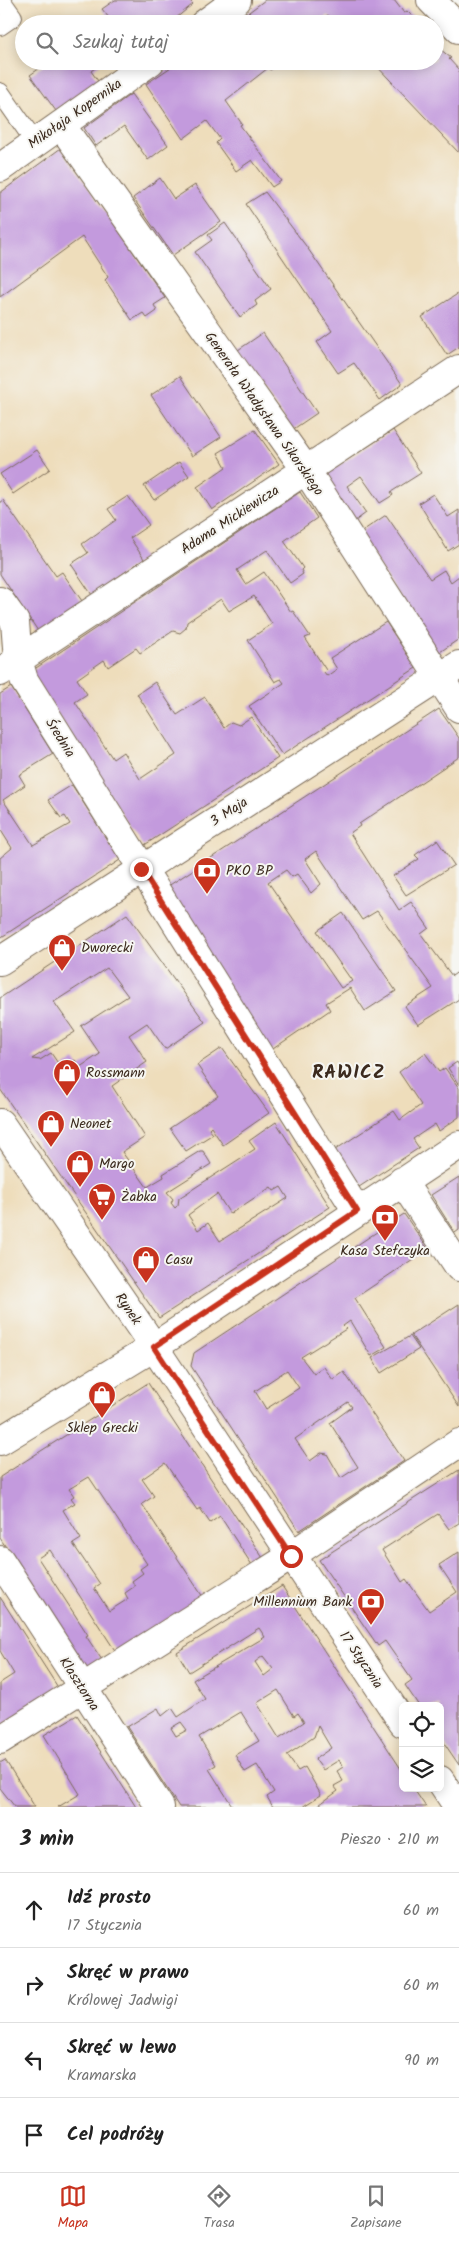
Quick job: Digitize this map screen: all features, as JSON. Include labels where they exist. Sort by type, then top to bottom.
[{"type":"street","points":[[216,15],[237,0]]},
{"type":"street","points":[[431,0],[459,29]]},
{"type":"street","name":"Mikołaja Kopernika","points":[[0,168],[138,70]]},
{"type":"street","name":"Generała Władysława Sikorskiego","points":[[61,125],[449,671],[459,708]]},
{"type":"street","name":"Adama Mickiewicza","points":[[9,666],[459,369]]},
{"type":"street","name":"Średnia","points":[[0,601],[15,622],[9,666],[24,680],[357,1211]]},
{"type":"street","name":"3 Maja","points":[[0,961],[449,671]]},
{"type":"street","name":"Rynek","points":[[0,1123],[154,1347]]},
{"type":"street","points":[[0,1441],[154,1347],[459,1145]]},
{"type":"street","points":[[402,1181],[459,1267]]},
{"type":"street","name":"17 Stycznia","points":[[154,1347],[399,1717]]},
{"type":"street","points":[[0,1740],[292,1555],[459,1443]]},
{"type":"street","name":"Klasztorna","points":[[0,1560],[160,1807]]},
{"type":"street","points":[[444,1786],[458,1807]]},
{"type":"lane","points":[[0,26],[13,17],[1,0]]},
{"type":"lane","points":[[0,92],[35,142]]},
{"type":"building","points":[[115,0],[189,0],[193,4],[180,15],[107,15],[102,9]]},
{"type":"building","points":[[265,0],[394,0],[404,13],[407,11],[411,15],[328,15],[245,15]]},
{"type":"building","points":[[444,52],[451,58],[449,59],[459,70],[459,153],[381,70],[444,70]]},
{"type":"building","points":[[37,70],[92,70],[91,71],[98,81],[56,111],[30,75]]},
{"type":"building","points":[[167,70],[265,70],[226,101],[242,124],[240,125],[281,181],[272,187],[252,160],[236,171],[216,143],[220,139],[207,121],[183,139],[146,84]]},
{"type":"building","points":[[131,94],[168,145],[148,160],[124,126],[96,146],[84,128]]},
{"type":"building","points":[[61,148],[165,298],[154,305],[157,311],[147,318],[143,313],[132,320],[105,280],[108,277],[82,237],[0,297],[0,193]]},
{"type":"building","points":[[160,178],[174,199],[195,185],[221,222],[173,255],[133,198]]},
{"type":"building","points":[[265,192],[306,246],[402,384],[380,400],[354,363],[338,373],[317,342],[332,331],[246,204]]},
{"type":"building","points":[[225,223],[271,289],[255,301],[257,305],[240,317],[195,252],[212,240],[208,235]]},
{"type":"building","points":[[459,293],[459,347],[447,355],[422,317]]},
{"type":"building","points":[[263,333],[317,413],[292,430],[238,350]]},
{"type":"building","points":[[180,376],[221,437],[192,456],[151,395]]},
{"type":"building","points":[[255,430],[279,464],[212,510],[197,487],[226,467],[218,453]]},
{"type":"building","points":[[393,430],[421,473],[391,492],[393,495],[380,503],[361,476],[347,486],[366,513],[351,524],[321,477]]},
{"type":"building","points":[[37,450],[50,469],[13,494],[0,474]]},
{"type":"building","points":[[179,462],[189,476],[154,500],[144,486]]},
{"type":"building","points":[[300,492],[317,518],[284,541],[303,568],[301,570],[303,574],[290,583],[267,550],[237,570],[246,584],[264,572],[310,636],[305,638],[326,670],[324,672],[327,676],[337,669],[330,658],[386,622],[416,668],[282,755],[249,706],[284,683],[281,679],[275,682],[248,640],[272,624],[254,596],[229,611],[221,599],[187,622],[186,628],[180,633],[173,631],[140,653],[136,648],[108,667],[104,660],[77,679],[87,694],[75,702],[113,759],[123,752],[140,779],[176,755],[137,694],[155,682],[177,715],[205,697],[224,728],[231,722],[239,725],[251,717],[278,758],[143,846],[30,672]]},
{"type":"building","points":[[433,494],[448,517],[459,510],[459,544],[448,551],[419,503]]},
{"type":"building","points":[[128,496],[149,525],[130,538],[144,559],[92,595],[71,564],[88,553],[82,544],[116,520],[108,509]]},
{"type":"building","points":[[3,500],[56,576],[62,572],[82,601],[38,631],[0,574],[0,502]]},
{"type":"building","points":[[386,515],[430,579],[444,570],[451,582],[459,576],[459,639],[437,654],[358,534]]},
{"type":"building","points":[[11,687],[53,754],[19,775],[25,785],[3,800],[33,845],[70,824],[65,816],[61,818],[48,800],[72,785],[120,860],[0,938],[0,858],[12,848],[0,829],[0,694]]},
{"type":"building","points":[[439,709],[459,738],[459,757],[359,824],[360,826],[350,833],[399,910],[411,902],[429,928],[421,934],[452,976],[459,971],[459,999],[418,1025],[405,1006],[433,988],[377,911],[362,920],[316,851],[305,859],[321,884],[311,893],[297,874],[292,877],[286,870],[268,882],[341,988],[352,981],[317,931],[343,913],[396,991],[365,1011],[350,988],[326,1003],[330,1010],[267,1053],[159,892]]},
{"type":"building","points":[[437,840],[454,865],[406,895],[393,876],[419,859],[415,855]]},
{"type":"building","points":[[127,914],[205,1022],[165,1049],[147,1023],[129,1035],[147,1062],[112,1086],[145,1137],[122,1152],[147,1187],[164,1177],[163,1174],[203,1151],[211,1164],[167,1192],[173,1199],[171,1203],[175,1208],[178,1205],[179,1198],[255,1149],[249,1141],[276,1122],[330,1207],[159,1318],[0,1089],[0,998]],"holes":[[[107,968],[128,996],[81,1026],[100,1054],[80,1067],[75,1060],[62,1069],[51,1053],[40,1060],[32,1059],[75,1032],[54,1002]],[[271,1187],[274,1191],[281,1187],[288,1198],[220,1241],[208,1223],[198,1230],[188,1215],[217,1194],[230,1214]]]},
{"type":"building","points":[[222,1048],[269,1113],[223,1145],[211,1127],[209,1129],[213,1134],[186,1151],[170,1128],[218,1096],[197,1065]]},
{"type":"building","points":[[425,1053],[439,1072],[445,1068],[459,1088],[459,1117],[439,1131],[435,1124],[413,1139],[419,1148],[359,1187],[335,1150],[394,1111],[400,1120],[421,1105],[399,1072]]},
{"type":"building","points":[[457,1062],[459,1066],[459,1085],[448,1068]]},
{"type":"building","points":[[459,1177],[459,1230],[455,1233],[431,1195]]},
{"type":"building","points":[[404,1214],[428,1249],[355,1298],[386,1347],[371,1356],[350,1321],[343,1326],[346,1329],[301,1357],[314,1374],[324,1367],[333,1380],[344,1372],[404,1461],[299,1531],[191,1366],[194,1353]],"holes":[[[287,1370],[299,1388],[266,1409],[255,1391]],[[348,1402],[352,1407],[330,1423],[358,1467],[341,1478],[327,1454],[321,1453],[310,1461],[295,1439]]]},
{"type":"building","points":[[459,1304],[459,1407],[411,1335]]},
{"type":"building","points":[[410,1336],[419,1349],[381,1373],[372,1358]]},
{"type":"building","points":[[148,1383],[263,1558],[252,1565],[220,1516],[210,1523],[200,1508],[197,1510],[165,1463],[142,1479],[154,1496],[142,1504],[203,1597],[116,1652],[50,1550],[38,1558],[102,1660],[86,1670],[0,1538],[0,1477]],"holes":[[[89,1477],[147,1564],[140,1569],[143,1573],[132,1581],[135,1586],[125,1593],[128,1599],[109,1611],[94,1588],[100,1584],[73,1544],[81,1539],[63,1510],[75,1503],[71,1498],[74,1496],[69,1489]]]},
{"type":"building","points":[[459,1470],[459,1523],[449,1529],[438,1514],[382,1550],[402,1582],[406,1579],[429,1611],[457,1592],[439,1565],[459,1552],[459,1765],[444,1743],[444,1702],[416,1702],[405,1685],[412,1680],[385,1641],[378,1646],[319,1560]]},
{"type":"building","points":[[282,1586],[399,1766],[399,1792],[416,1792],[426,1807],[316,1807],[338,1791],[334,1786],[343,1781],[337,1771],[343,1767],[339,1760],[323,1770],[315,1759],[331,1748],[318,1726],[314,1737],[287,1755],[298,1771],[305,1767],[321,1795],[302,1807],[273,1807],[267,1797],[274,1792],[257,1765],[245,1772],[235,1755],[259,1741],[241,1712],[199,1737],[216,1765],[209,1769],[233,1807],[179,1807],[127,1727],[158,1708],[162,1716],[172,1708],[178,1717],[205,1699],[193,1680],[265,1637],[259,1628],[189,1672],[177,1652]],"holes":[[[263,1656],[273,1669],[264,1676],[255,1662]],[[278,1690],[294,1716],[298,1713],[304,1722],[279,1738],[257,1703]],[[181,1722],[187,1730],[176,1736],[171,1728]]]},
{"type":"building","points":[[0,1597],[59,1689],[0,1727],[0,1683],[14,1674],[0,1651]]},
{"type":"building","points":[[77,1715],[136,1807],[58,1807],[80,1794],[44,1735]]},
{"type":"building","points":[[5,1760],[35,1807],[15,1807],[0,1788],[0,1763]]},
{"type":"place","name":"PKO BP","points":[[207,895]]},
{"type":"place","name":"Dworecki","points":[[62,972]]},
{"type":"place","name":"Rossmann","points":[[67,1097]]},
{"type":"place","name":"Neonet","points":[[51,1148]]},
{"type":"place","name":"Margo","points":[[80,1188]]},
{"type":"place","name":"Żabka","points":[[102,1221]]},
{"type":"place","name":"Kasa Stefczyka","points":[[385,1242]]},
{"type":"place","name":"Casu","points":[[146,1284]]},
{"type":"place","name":"Sklep Grecki","points":[[102,1419]]},
{"type":"place","name":"Millennium Bank","points":[[371,1626]]},
{"type":"district","name":"RAWICZ","points":[[349,1073]]},
{"type":"route","points":[[141,869],[357,1211],[154,1347],[291,1556]]}]
